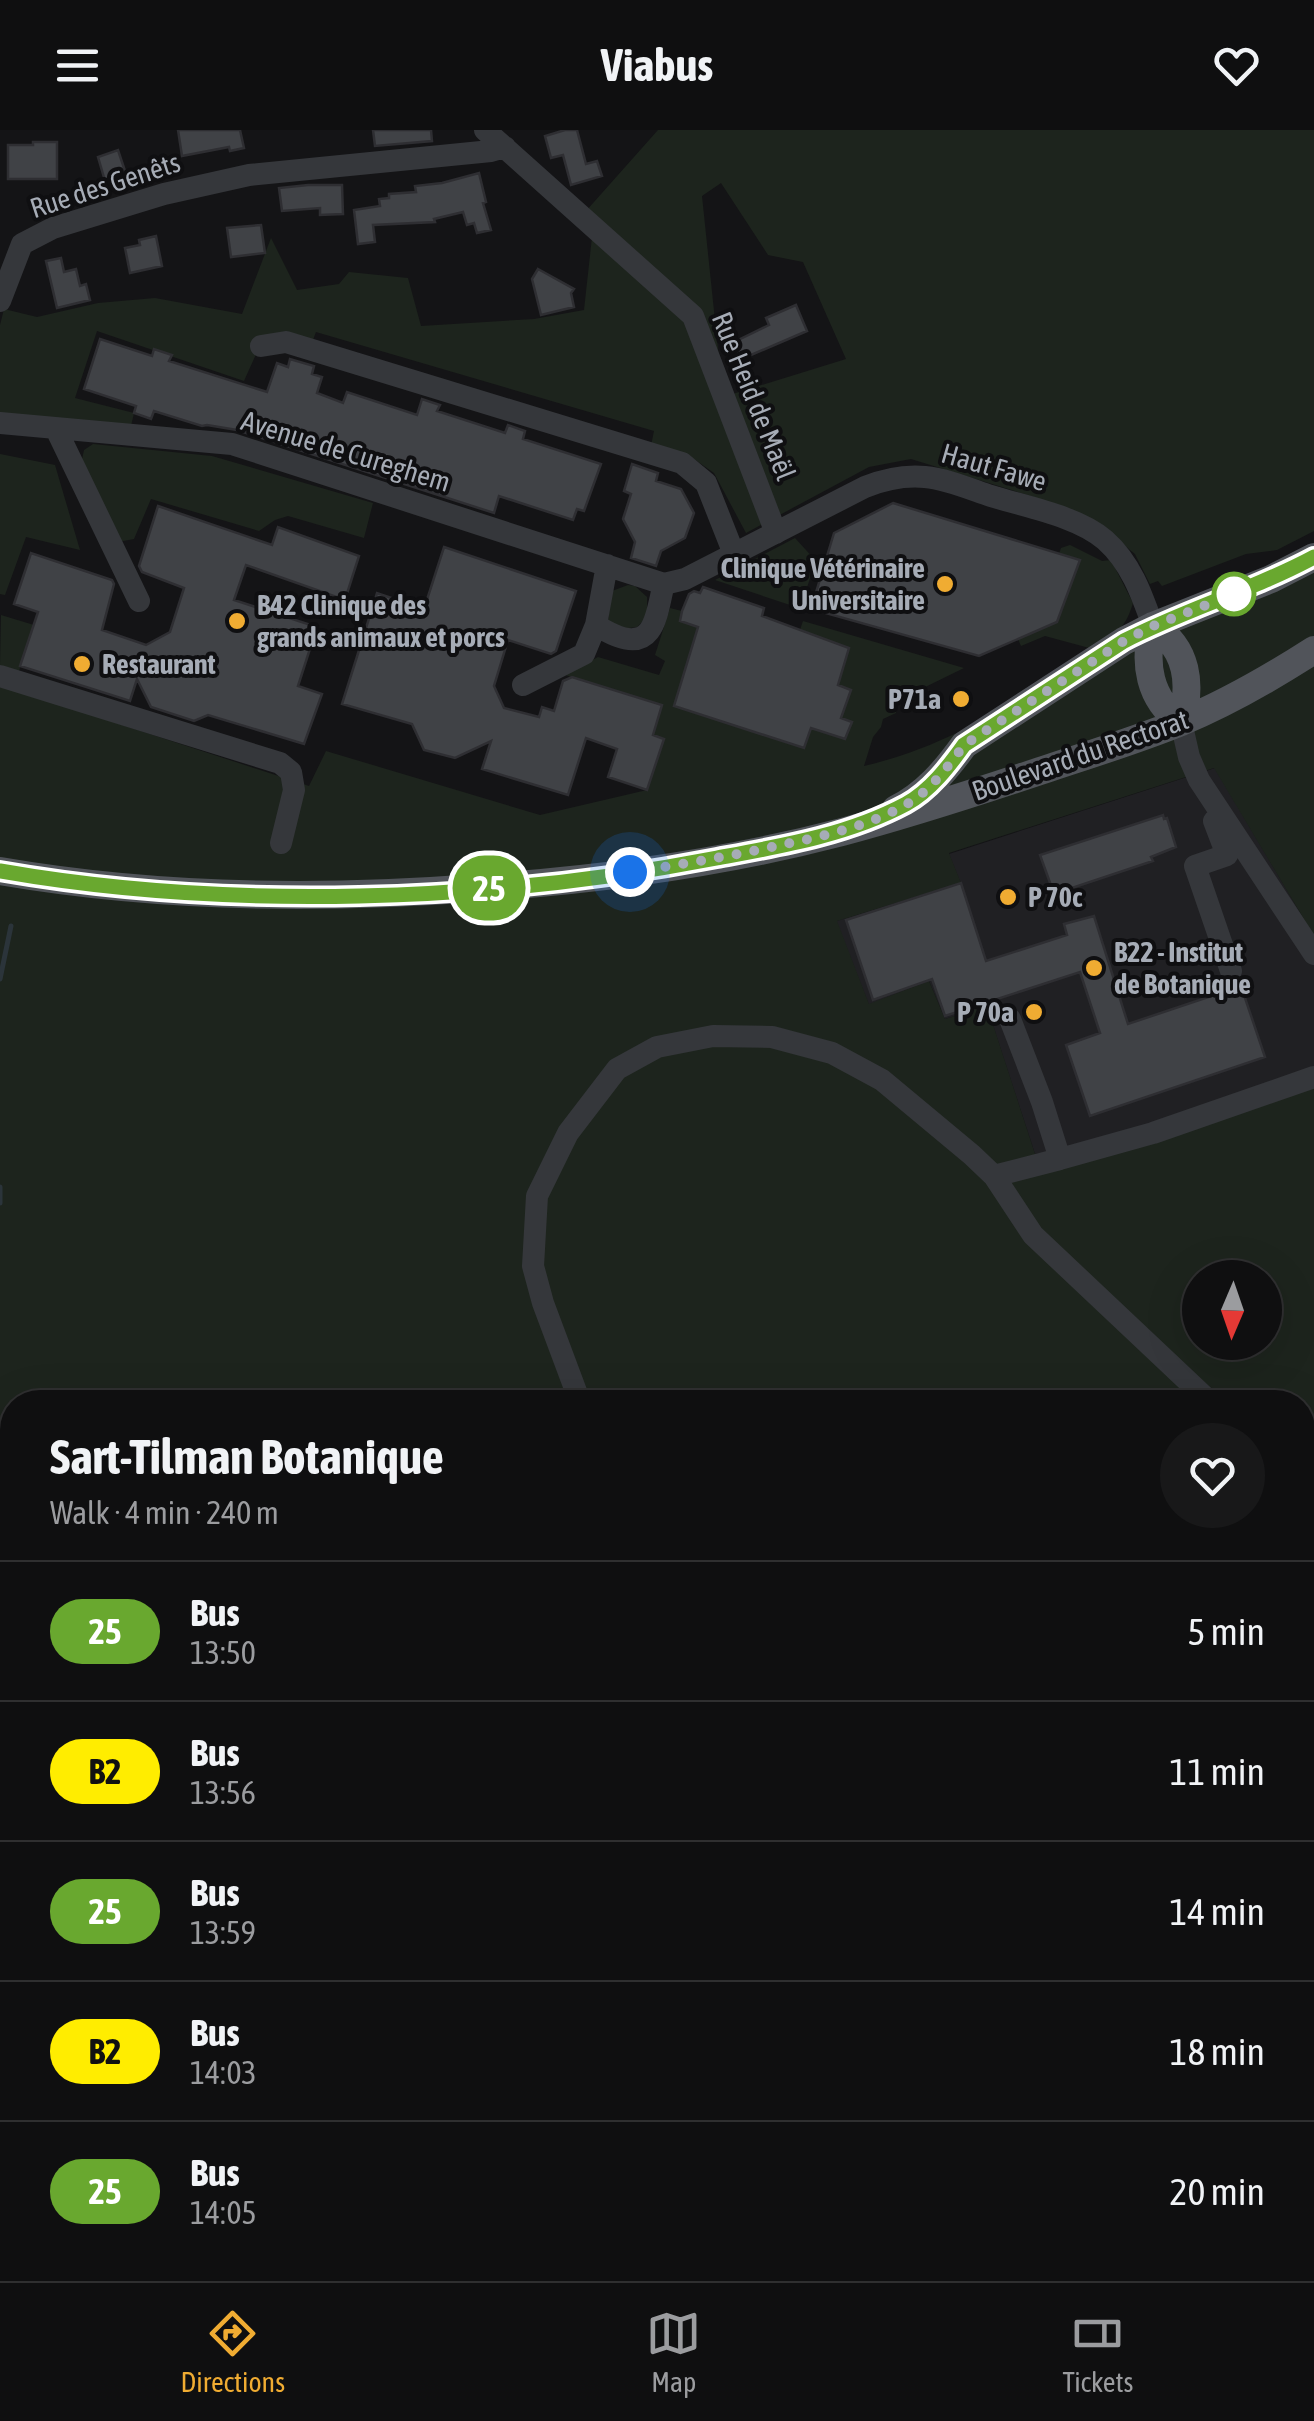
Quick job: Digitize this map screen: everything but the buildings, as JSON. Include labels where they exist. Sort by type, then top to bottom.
[{"type":"main road","points":[[840,832],[908,803],[950,764],[964,745],[1124,641],[1314,557]]},
{"type":"main road","points":[[1153,626],[1149,673],[1164,707],[1181,722]]},
{"type":"main road","name":"Boulevard du Rectorat","points":[[0,871],[215,893],[399,893],[596,878],[725,857],[840,832],[952,800],[1181,722],[1260,683],[1314,650]]},
{"type":"street","name":"Rue Heid de Maël","points":[[486,130],[693,316],[776,532]]},
{"type":"street","name":"Rue des Genêts","points":[[0,301],[22,244],[53,228],[164,194],[250,175],[505,147]]},
{"type":"street","points":[[261,346],[286,342],[682,463],[706,483],[734,554]]},
{"type":"street","name":"Avenue de Cureghem","points":[[0,423],[232,444],[664,584]]},
{"type":"street","points":[[56,429],[139,601]]},
{"type":"street","name":"Haut Fawe","points":[[664,584],[685,579],[878,482],[906,476],[932,477],[1094,532],[1125,563],[1153,626]]},
{"type":"street","points":[[524,685],[584,654],[596,625],[606,565]]},
{"type":"street","points":[[596,625],[609,634],[640,638],[650,630],[664,584]]},
{"type":"street","points":[[0,676],[280,763],[292,772],[294,790],[281,843]]},
{"type":"street","points":[[1181,722],[1189,757],[1227,855],[1196,866],[1231,971]]},
{"type":"street","points":[[1199,780],[1314,954]]},
{"type":"street","points":[[1010,1019],[1060,1160]]},
{"type":"street","points":[[576,1390],[534,1266],[537,1196],[568,1133],[618,1069],[657,1047],[713,1036],[772,1037],[832,1052],[882,1080],[994,1176],[1033,1235],[1197,1390]]},
{"type":"street","points":[[994,1176],[1154,1133],[1314,1077]]},
{"type":"shaded area","points":[[658,130],[1314,130],[1314,531],[1277,550],[1246,554],[1162,586],[1158,581],[1150,584],[1135,554],[1119,541],[1034,497],[911,459],[869,467],[746,533],[714,473],[694,459],[651,446],[654,431],[316,332],[311,345],[261,343],[244,381],[97,331],[75,398],[134,413],[131,426],[0,413],[0,325],[4,309],[37,317],[98,303],[155,298],[242,314],[271,238],[297,290],[339,284],[349,272],[408,278],[421,326],[534,319],[584,310],[594,219],[586,211]],"holes":[[[721,183],[768,255],[803,262],[846,359],[723,397],[702,196]]]},
{"type":"shaded area","points":[[93,444],[212,456],[373,503],[364,538],[288,516],[259,531],[151,499],[134,539],[118,542],[80,469],[84,450]]},
{"type":"shaded area","points":[[0,454],[55,465],[80,550],[26,537],[5,595],[0,594]]},
{"type":"shaded area","points":[[795,538],[816,561],[799,606],[715,580]]},
{"type":"shaded area","points":[[1070,545],[1102,561],[1111,560],[1133,603],[1126,619],[1113,635],[1093,649],[1045,636],[1021,646],[1018,639],[1057,621],[1080,561],[1059,554],[1061,548]]},
{"type":"shaded area","points":[[1314,557],[1314,936],[1214,768],[949,853],[961,883],[837,921],[869,1004],[929,981],[945,1019],[987,1006],[1035,1154],[1125,1142],[1314,1082],[1314,1390],[0,1390],[0,685],[309,786],[326,751],[540,815],[647,790],[663,740],[653,735],[662,705],[565,675],[598,657],[659,675],[665,661],[655,655],[670,608],[700,621],[679,688],[804,747],[811,728],[844,738],[852,722],[841,718],[831,682],[844,668],[849,648],[800,630],[803,621],[964,668],[897,705],[896,713],[883,719],[873,737],[864,766],[953,735],[1064,676]]},
{"type":"shaded area","points":[[628,585],[647,597],[647,617],[637,627],[621,629],[608,620],[612,591]]},
{"type":"shaded area","points":[[1,615],[34,625],[19,671],[0,665]]},
{"type":"shaded area","points":[[1215,768],[1314,936],[1314,1082],[1125,1142],[1035,1154],[987,1007],[945,1019],[929,981],[869,1005],[836,921],[961,884],[949,854]]},
{"type":"waterway","points":[[0,979],[11,926]]},
{"type":"waterway","points":[[0,1187],[0,1203]]},
{"type":"bus line","name":"25","points":[[0,871],[215,893],[389,894],[596,878],[840,832],[908,803],[950,764],[964,745],[1124,641],[1314,557]]},
{"type":"place","name":"Clinique Vétérinaire Universitaire","points":[[945,584]]},
{"type":"place","name":"B42 Clinique des grands animaux et porcs","points":[[237,621]]},
{"type":"place","name":"Restaurant","points":[[82,664]]},
{"type":"place","name":"P71a","points":[[961,699]]},
{"type":"place","name":"P 70c","points":[[1008,897]]},
{"type":"place","name":"B22 - Institut de Botanique","points":[[1094,968]]},
{"type":"place","name":"P 70a","points":[[1034,1012]]},
{"type":"route","points":[[630,872],[840,832],[894,810],[918,796],[964,745],[1124,641],[1234,594]]}]
